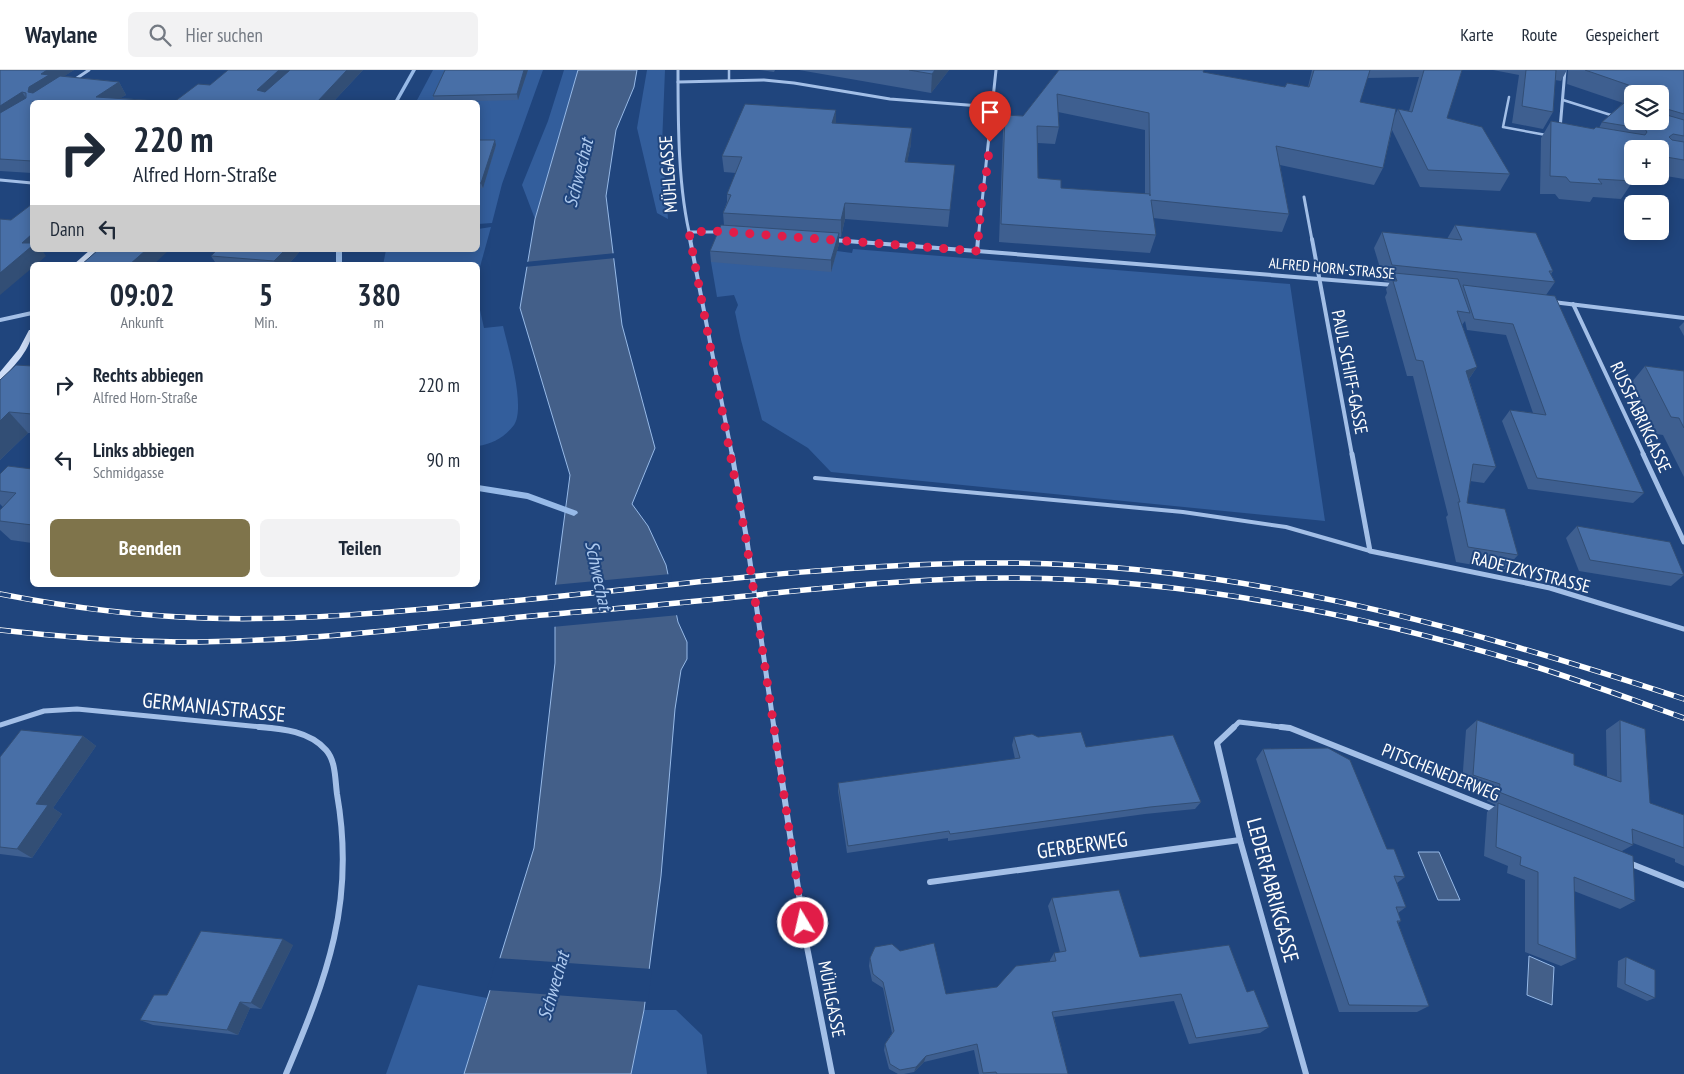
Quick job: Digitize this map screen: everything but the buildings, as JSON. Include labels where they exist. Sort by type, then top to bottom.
[{"type":"street","points":[[64,86],[89,70]]},
{"type":"street","name":"MÜHLGASSE","points":[[678,70],[685,217],[746,539],[796,884],[813,982],[832,1074]]},
{"type":"street","points":[[977,251],[996,70]]},
{"type":"street","points":[[1559,137],[1565,70]]},
{"type":"street","points":[[678,82],[729,80],[794,83],[890,99],[993,107]]},
{"type":"street","points":[[0,180],[30,183]]},
{"type":"street","name":"PAUL SCHIFF-GASSE","points":[[1304,197],[1370,551]]},
{"type":"street","points":[[689,232],[734,232]]},
{"type":"street","name":"ALFRED HORN-STRASSE","points":[[832,240],[1319,278],[1394,286]]},
{"type":"street","points":[[80,262],[92,252]]},
{"type":"street","points":[[1545,301],[1684,318]]},
{"type":"street","name":"RUSSFABRIKGASSE","points":[[1573,304],[1684,542]]},
{"type":"street","points":[[0,320],[30,313]]},
{"type":"street","points":[[0,377],[22,350],[30,336]]},
{"type":"street","name":"RADETZKYSTRASSE","points":[[1370,551],[1550,588],[1684,629]]},
{"type":"street","name":"GERMANIASTRASSE","points":[[0,725],[44,711],[87,710],[291,730],[315,740],[329,755],[342,812],[344,850],[340,911],[332,952],[312,1010],[286,1074]]},
{"type":"street","name":"PITSCHENEDERWEG","points":[[1239,722],[1290,728],[1501,812]]},
{"type":"street","name":"LEDERFABRIKGASSE","points":[[1239,722],[1217,743],[1240,840],[1306,1074]]},
{"type":"street","name":"GERBERWEG","points":[[930,882],[1240,840]]},
{"type":"street","points":[[1620,859],[1684,885]]},
{"type":"lane","points":[[729,70],[729,80]]},
{"type":"lane","points":[[1509,96],[1503,127],[1550,136]]},
{"type":"lane","points":[[1563,100],[1619,117]]},
{"type":"lane","points":[[815,478],[1183,512],[1286,528],[1370,551]]},
{"type":"shaded area","points":[[433,70],[543,70],[502,184],[492,223],[480,224],[480,100],[417,100]]},
{"type":"shaded area","points":[[564,70],[578,70],[535,219],[522,185],[548,121]]},
{"type":"shaded area","points":[[647,70],[665,70],[662,145],[668,219],[657,213],[637,128]]},
{"type":"shaded area","points":[[491,227],[480,267],[480,262],[384,262],[386,252],[480,252],[480,229]]},
{"type":"shaded area","points":[[720,240],[837,249],[837,251],[852,253],[853,249],[1290,284],[1325,521],[831,472],[808,448],[762,420],[735,312],[738,305],[734,295],[717,297],[711,262]]},
{"type":"shaded area","points":[[480,310],[484,328],[503,326],[515,377],[518,405],[514,425],[507,433],[488,444],[480,446]]},
{"type":"shaded area","points":[[418,985],[487,998],[464,1074],[386,1074]]},
{"type":"shaded area","points":[[644,1010],[676,1010],[702,1035],[707,1074],[631,1074]]},
{"type":"water","name":"Schwechat","points":[[578,70],[637,70],[634,87],[616,130],[606,196],[622,325],[655,448],[632,504],[648,526],[666,565],[678,622],[687,642],[687,659],[681,670],[675,709],[661,876],[644,1010],[631,1074],[464,1074],[534,848],[555,663],[555,589],[570,475],[520,308],[535,219]]},
{"type":"water","points":[[1418,852],[1439,852],[1460,900],[1438,900]]},
{"type":"water","points":[[1529,956],[1554,967],[1552,1005],[1527,995]]},
{"type":"pier","points":[[616,253],[616,258],[524,267],[525,262]]},
{"type":"pier","points":[[671,574],[679,615],[552,627],[553,585]]},
{"type":"pier","points":[[497,958],[652,969],[648,1002],[487,990]]},
{"type":"waterway","points":[[397,100],[414,70]]},
{"type":"waterway","points":[[339,252],[339,262]]},
{"type":"waterway","points":[[480,488],[528,496],[574,513]]},
{"type":"railway","points":[[0,594],[76,607],[127,613],[237,619],[337,616],[403,611],[853,568],[981,563],[1073,565],[1163,572],[1251,585],[1338,601],[1510,645],[1684,699]]},
{"type":"railway","points":[[0,630],[134,641],[265,640],[393,630],[899,582],[972,578],[1074,580],[1140,584],[1206,592],[1272,602],[1337,615],[1402,630],[1530,665],[1684,718]]},
{"type":"route","points":[[803,923],[746,539],[689,232],[715,231],[977,251],[983,185],[986,176],[990,142]]}]
